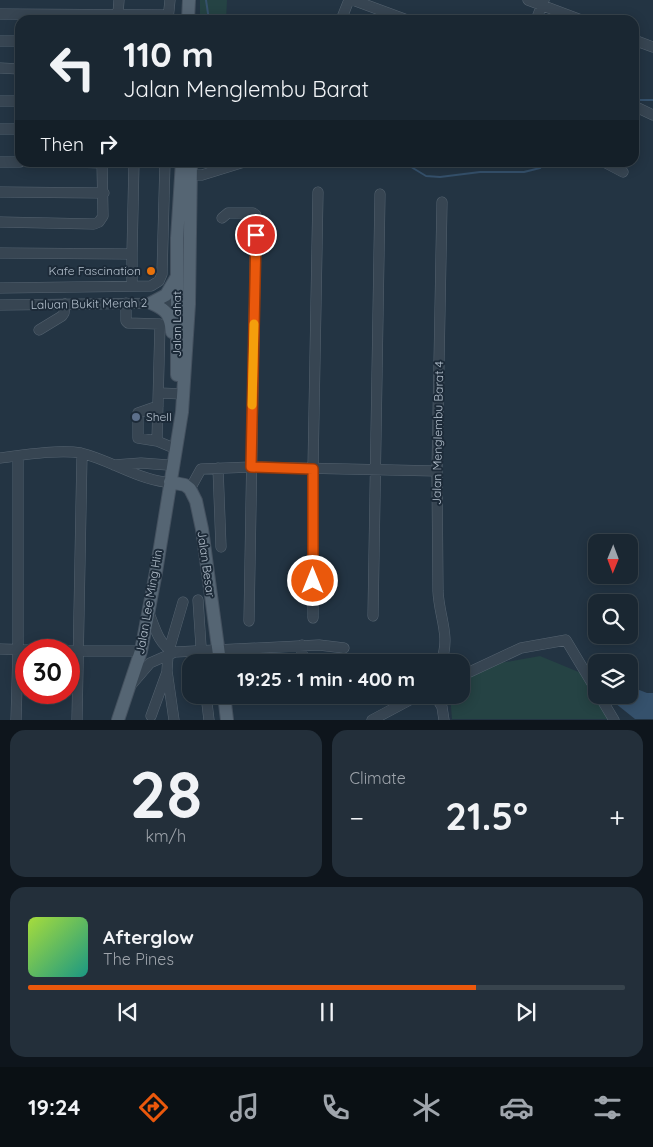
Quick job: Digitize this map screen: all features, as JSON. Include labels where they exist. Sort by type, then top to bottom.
[{"type":"main road","points":[[188,15],[189,0]]},
{"type":"main road","name":"Jalan Lahat","points":[[167,482],[185,377],[189,304],[183,236],[182,167]]},
{"type":"main road","name":"Jalan Lahat","points":[[181,394],[177,276],[191,169]]},
{"type":"main road","points":[[183,236],[184,295],[177,303],[183,312],[184,318],[185,377]]},
{"type":"main road","points":[[151,303],[166,295],[177,276]]},
{"type":"main road","points":[[151,303],[167,312],[171,320],[173,371],[181,394]]},
{"type":"main road","name":"Jalan Lahat","points":[[167,482],[168,465],[173,449]]},
{"type":"main road","points":[[167,482],[185,485],[190,489]]},
{"type":"main road","name":"Jalan Lee Ming Hin","points":[[118,720],[141,651],[149,613],[167,482]]},
{"type":"main road","name":"Jalan Lee Ming Hin","points":[[114,720],[137,651],[147,610],[167,482]]},
{"type":"main road","name":"Jalan Besar","points":[[190,489],[196,501],[202,529],[219,654]]},
{"type":"main road","points":[[225,704],[227,720]]},
{"type":"street","points":[[118,14],[119,0]]},
{"type":"street","points":[[168,15],[170,0]]},
{"type":"street","points":[[343,15],[349,0]]},
{"type":"street","points":[[354,0],[394,15]]},
{"type":"street","points":[[528,0],[543,2],[570,15]]},
{"type":"street","points":[[538,15],[543,2]]},
{"type":"street","points":[[0,14],[35,15]]},
{"type":"street","points":[[113,15],[130,15]]},
{"type":"street","points":[[0,41],[15,41]]},
{"type":"street","points":[[639,42],[653,47]]},
{"type":"street","points":[[0,68],[15,69]]},
{"type":"street","points":[[0,101],[15,101]]},
{"type":"street","points":[[639,108],[653,115]]},
{"type":"street","points":[[0,129],[15,129]]},
{"type":"street","points":[[0,162],[15,162]]},
{"type":"street","points":[[0,222],[94,224],[99,222],[103,216],[102,167]]},
{"type":"street","points":[[132,286],[134,167]]},
{"type":"street","name":"Laluan Bukit Merah 2","points":[[0,288],[151,286],[159,281],[162,274],[165,167]]},
{"type":"street","points":[[191,169],[202,175],[228,167]]},
{"type":"street","points":[[614,167],[624,172]]},
{"type":"street","points":[[0,192],[104,193]]},
{"type":"street","points":[[313,618],[313,469],[318,192]]},
{"type":"street","points":[[373,616],[380,194]]},
{"type":"street","name":"Jalan Menglembu Barat 4","points":[[442,202],[437,471],[438,602],[445,628],[446,643],[443,654]]},
{"type":"street","points":[[222,218],[228,213],[253,213],[256,215],[249,621]]},
{"type":"street","points":[[0,253],[132,254]]},
{"type":"street","points":[[28,287],[28,304]]},
{"type":"street","points":[[126,303],[126,321],[128,323],[160,324],[157,441]]},
{"type":"street","name":"Laluan Bukit Merah 2","points":[[0,305],[177,303]]},
{"type":"street","points":[[39,330],[62,316],[65,304]]},
{"type":"street","points":[[159,393],[181,394]]},
{"type":"street","points":[[158,406],[138,414],[138,438],[157,441],[173,449]]},
{"type":"street","points":[[0,458],[69,452],[82,454],[135,474],[167,482]]},
{"type":"street","points":[[74,639],[82,454]]},
{"type":"street","points":[[18,456],[18,639]]},
{"type":"street","points":[[112,465],[141,463],[168,465]]},
{"type":"street","points":[[135,474],[141,463]]},
{"type":"street","points":[[190,489],[201,469],[251,467],[437,471]]},
{"type":"street","points":[[218,468],[221,547]]},
{"type":"street","points":[[198,600],[202,654]]},
{"type":"street","points":[[151,716],[167,671],[183,602]]},
{"type":"street","points":[[149,613],[160,639],[170,652]]},
{"type":"street","points":[[470,672],[521,648],[566,640],[588,677]]},
{"type":"street","points":[[234,654],[302,645],[344,648]]},
{"type":"street","points":[[302,645],[302,654]]},
{"type":"street","points":[[0,649],[15,650]]},
{"type":"street","points":[[80,651],[137,651]]},
{"type":"street","points":[[131,685],[150,663],[170,652],[183,654]]},
{"type":"street","points":[[167,671],[174,720]]},
{"type":"street","points":[[16,704],[16,720]]},
{"type":"street","points":[[76,704],[77,720]]},
{"type":"street","points":[[207,704],[209,720]]},
{"type":"street","points":[[372,720],[402,704]]},
{"type":"street","points":[[440,704],[444,720]]},
{"type":"street","points":[[604,704],[614,720]]},
{"type":"green space","points":[[200,0],[227,0],[226,15],[200,15]]},
{"type":"green space","points":[[540,656],[581,673],[588,684],[588,704],[600,704],[609,719],[452,719],[451,704],[470,704],[470,668]]},
{"type":"water","points":[[638,690],[653,693],[653,719],[635,719],[616,704],[638,704]]},
{"type":"waterway","points":[[206,0],[208,15]]},
{"type":"waterway","points":[[639,100],[653,100]]},
{"type":"waterway","points":[[411,167],[426,176],[440,177],[480,172],[524,172],[541,167]]},
{"type":"slow traffic","points":[[252,405],[254,324]]},
{"type":"place","name":"Kafe Fascination","points":[[151,271]]},
{"type":"place","name":"Shell","points":[[136,417]]},
{"type":"route","points":[[256,235],[251,467],[313,469],[313,581]]}]
